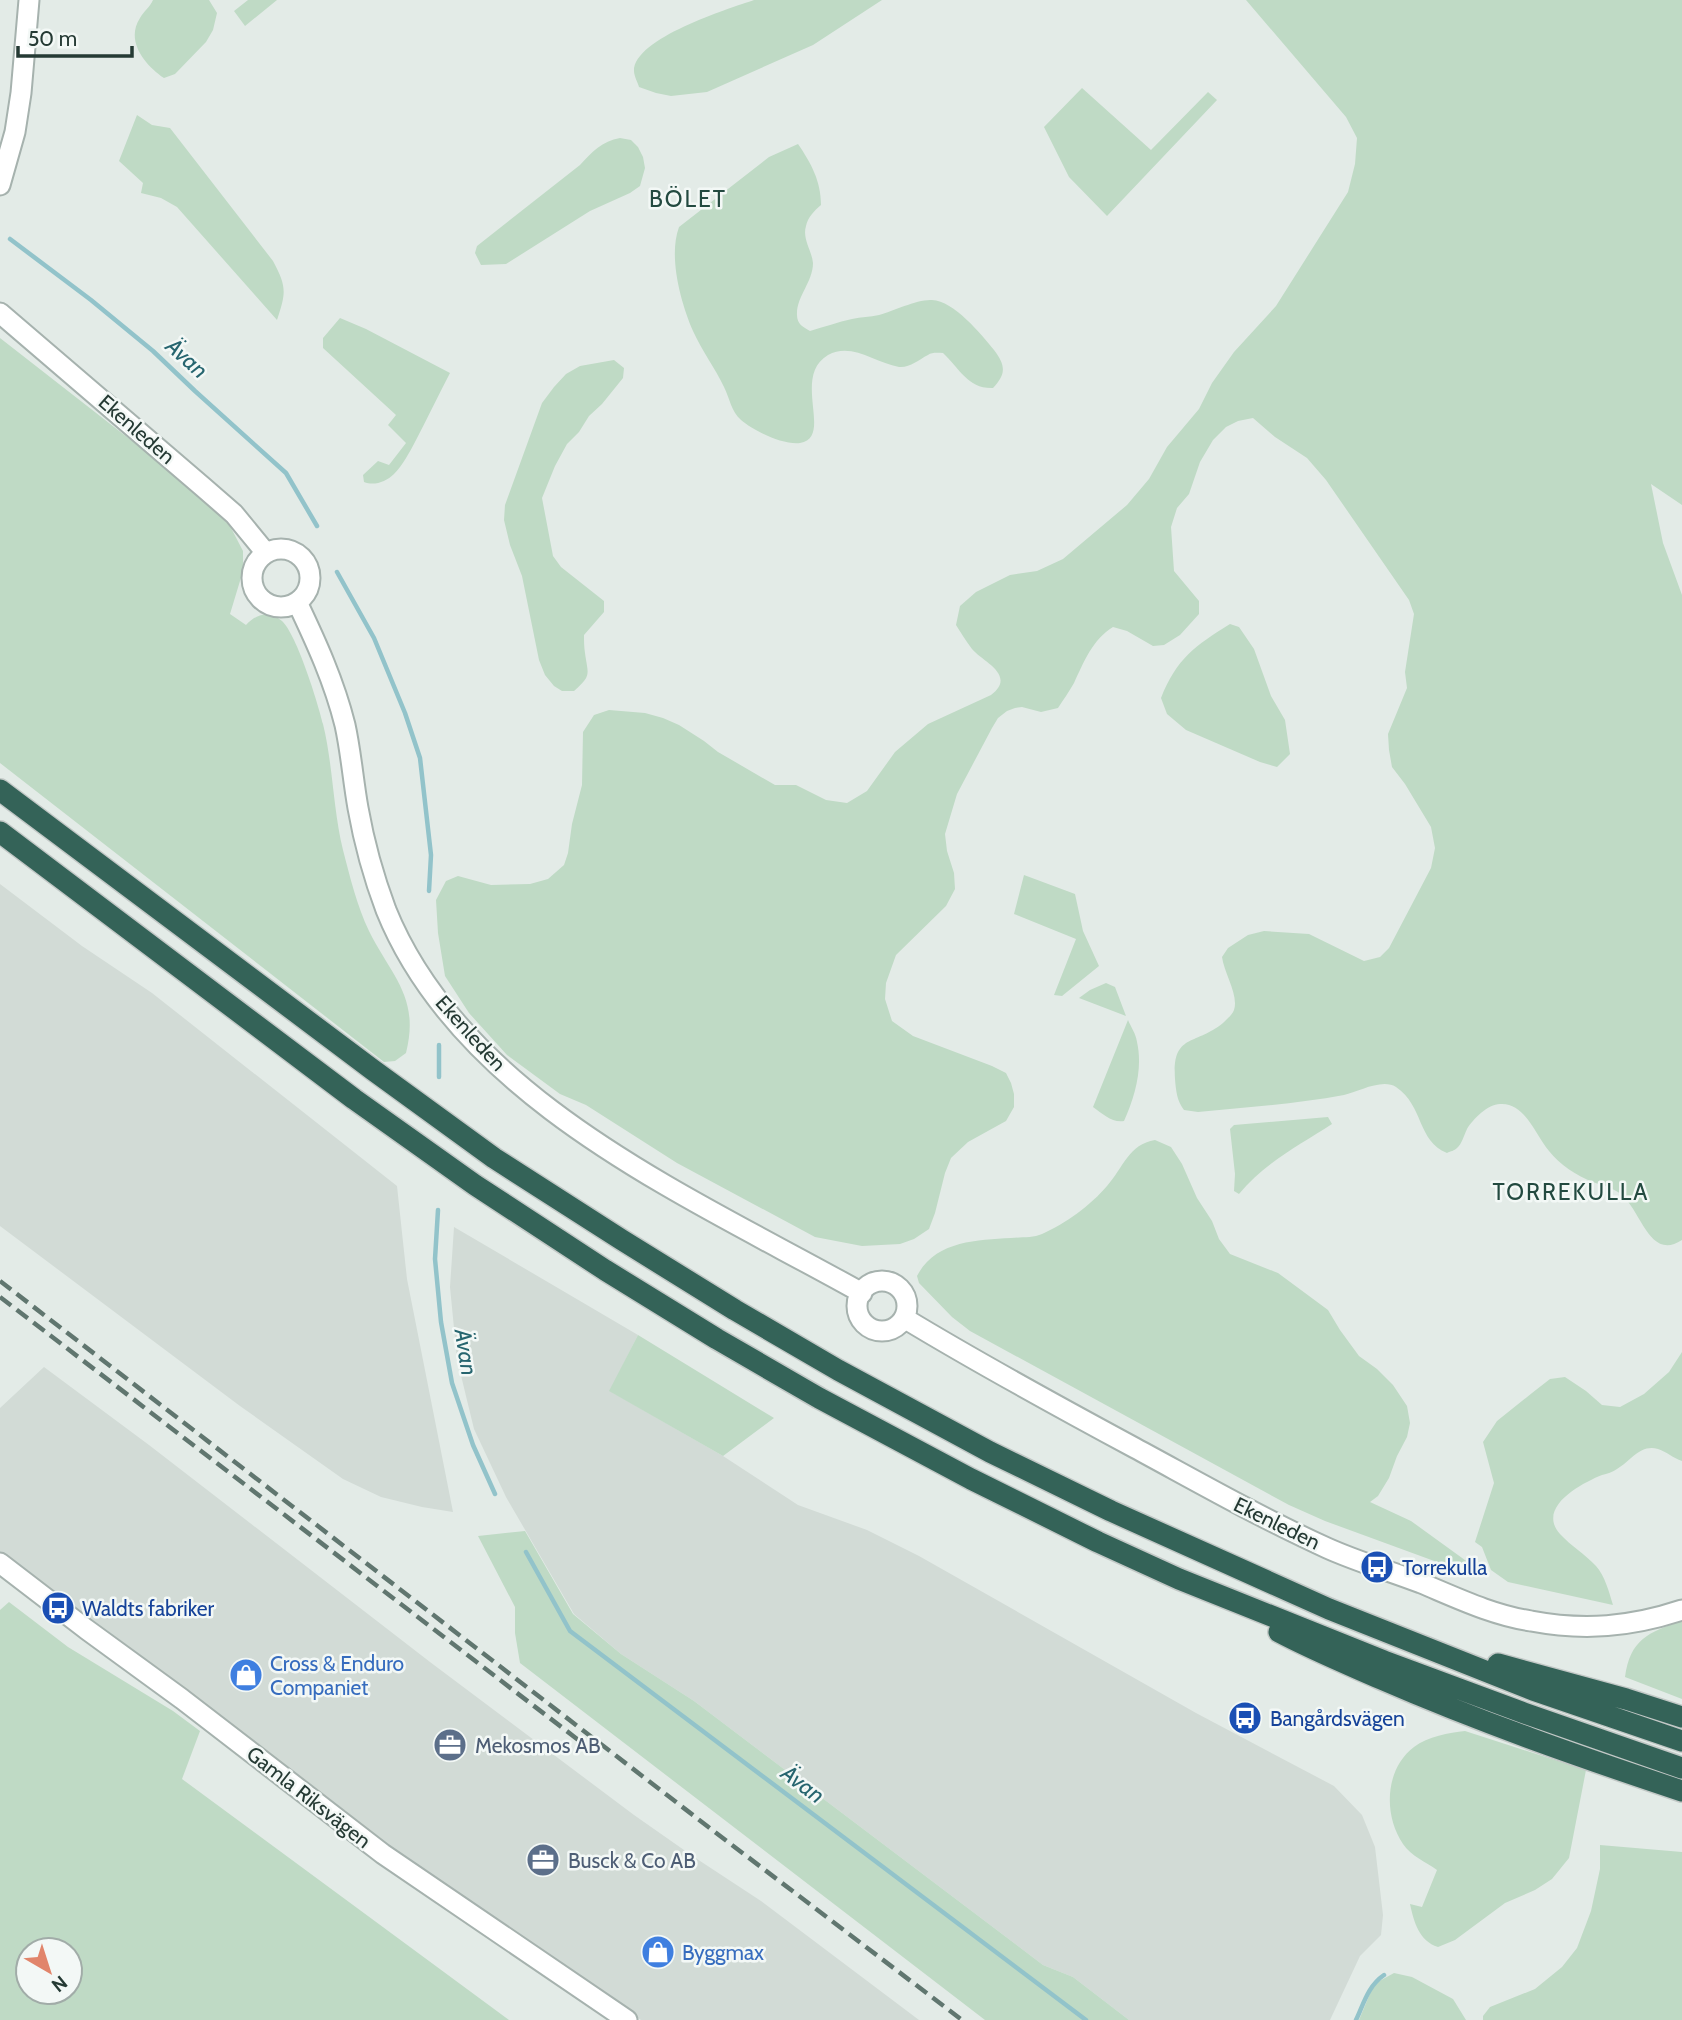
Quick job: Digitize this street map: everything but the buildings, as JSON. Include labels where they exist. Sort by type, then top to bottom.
[{"type":"highway","points":[[0,790],[494,1158],[735,1310],[838,1370],[990,1452],[1196,1550],[1329,1609],[1533,1690],[1682,1741]]},
{"type":"highway","points":[[0,832],[354,1099],[475,1185],[605,1270],[818,1398],[1040,1513],[1179,1579],[1310,1648],[1447,1708],[1682,1791]]},
{"type":"highway","points":[[1179,1579],[1384,1661],[1682,1768]]},
{"type":"highway","points":[[1394,1635],[1682,1717]]},
{"type":"street","points":[[0,185],[15,132],[29,0]]},
{"type":"street","name":"Ekenleden","points":[[0,313],[234,514],[267,552]]},
{"type":"street","points":[[288,550],[295,553],[308,568],[310,581],[306,593],[297,602],[289,606],[272,606],[257,596],[253,589],[252,572],[267,552],[288,550]]},
{"type":"street","name":"Ekenleden","points":[[297,602],[322,653],[336,691],[345,725],[367,848],[386,909],[402,945],[444,1007],[469,1036],[519,1084],[595,1142],[643,1172],[862,1293]]},
{"type":"street","points":[[889,1282],[897,1286],[907,1304],[904,1318],[892,1329],[870,1328],[860,1316],[858,1300],[862,1293],[874,1283],[889,1282]]},
{"type":"street","name":"Ekenleden","points":[[904,1318],[993,1370],[1255,1513],[1330,1549],[1452,1597],[1530,1621],[1565,1625],[1625,1625],[1682,1610]]},
{"type":"street","name":"Gamla Riksvägen","points":[[0,1563],[383,1854],[627,2020]]},
{"type":"shaded area","points":[[0,884],[82,946],[152,993],[397,1186],[407,1279],[453,1512],[381,1497],[343,1479],[240,1406],[0,1226]]},
{"type":"shaded area","points":[[454,1227],[638,1335],[610,1391],[723,1456],[798,1505],[867,1530],[919,1556],[1196,1713],[1334,1786],[1362,1815],[1375,1847],[1383,1915],[1381,1935],[1360,1956],[1330,2020],[1129,2020],[1073,1977],[1043,1965],[694,1701],[621,1654],[574,1614],[506,1497],[474,1429],[457,1359],[450,1287]]},
{"type":"shaded area","points":[[44,1367],[634,1815],[761,1901],[919,2020],[641,2020],[401,1855],[96,1622],[0,1555],[0,1408]]},
{"type":"green space","points":[[153,0],[209,0],[217,13],[213,30],[206,42],[175,74],[164,78],[144,59],[136,44],[136,27]]},
{"type":"green space","points":[[248,0],[277,0],[245,26],[234,11]]},
{"type":"green space","points":[[754,0],[882,0],[813,45],[707,92],[671,96],[639,87],[634,71],[638,59],[649,47],[684,26]]},
{"type":"green space","points":[[1246,0],[1682,0],[1682,505],[1651,484],[1663,543],[1682,595],[1682,1240],[1671,1245],[1654,1240],[1622,1195],[1581,1176],[1553,1156],[1523,1114],[1509,1105],[1491,1106],[1481,1113],[1467,1129],[1459,1146],[1447,1153],[1430,1140],[1405,1095],[1390,1085],[1377,1085],[1344,1095],[1308,1101],[1198,1112],[1184,1110],[1180,1103],[1176,1092],[1175,1064],[1181,1047],[1213,1030],[1234,1010],[1235,998],[1222,957],[1228,948],[1248,935],[1264,931],[1309,934],[1364,961],[1380,957],[1389,948],[1431,868],[1435,848],[1431,827],[1392,767],[1389,750],[1388,734],[1407,688],[1405,672],[1414,614],[1409,600],[1326,480],[1307,458],[1275,437],[1253,418],[1226,427],[1213,440],[1200,462],[1189,494],[1177,508],[1171,527],[1174,571],[1199,601],[1199,614],[1180,635],[1164,645],[1153,646],[1127,631],[1113,627],[1106,632],[1089,652],[1058,708],[1041,712],[1015,708],[998,718],[957,794],[945,834],[955,889],[946,906],[896,955],[886,983],[885,999],[892,1021],[913,1036],[1006,1073],[1014,1094],[1014,1107],[1006,1121],[968,1142],[951,1158],[929,1229],[900,1244],[862,1246],[815,1237],[677,1163],[586,1105],[560,1094],[507,1055],[469,1013],[445,976],[436,900],[446,881],[458,876],[491,885],[530,884],[548,879],[564,865],[582,785],[583,732],[594,715],[609,710],[645,713],[663,718],[679,725],[718,752],[775,785],[796,785],[826,800],[847,803],[867,791],[895,752],[928,724],[991,695],[998,688],[1001,681],[995,669],[972,649],[956,625],[960,606],[976,592],[1010,575],[1037,571],[1063,559],[1127,505],[1149,479],[1167,447],[1199,409],[1212,383],[1234,352],[1276,306],[1348,192],[1355,164],[1357,138],[1346,117]]},
{"type":"green space","points":[[1082,88],[1151,150],[1208,92],[1217,100],[1107,216],[1069,177],[1044,127]]},
{"type":"green space","points":[[137,115],[152,125],[170,128],[273,261],[284,290],[277,320],[177,207],[161,198],[141,193],[143,183],[119,161]]},
{"type":"green space","points":[[620,138],[631,140],[643,157],[645,168],[640,186],[590,211],[506,264],[481,265],[475,253],[477,246],[598,148]]},
{"type":"green space","points":[[798,144],[814,173],[821,205],[806,226],[805,236],[813,263],[797,308],[799,323],[810,331],[847,320],[879,315],[920,301],[940,302],[966,319],[998,356],[1003,370],[993,388],[971,382],[943,353],[931,353],[910,365],[899,367],[855,352],[837,352],[828,355],[818,365],[813,377],[814,430],[809,438],[800,443],[777,440],[741,420],[689,320],[677,280],[676,239],[679,227],[769,157]]},
{"type":"green space","points":[[340,318],[450,373],[403,463],[391,477],[372,484],[364,482],[363,475],[378,461],[389,465],[406,443],[388,425],[396,415],[323,348],[323,338]]},
{"type":"green space","points":[[0,338],[191,487],[230,526],[243,551],[243,571],[230,614],[246,625],[258,616],[272,615],[288,629],[306,670],[323,724],[340,834],[357,902],[369,931],[395,975],[407,1002],[409,1034],[406,1053],[395,1061],[384,1062],[0,763]]},
{"type":"green space","points":[[614,360],[624,368],[623,378],[567,444],[542,498],[553,556],[561,567],[604,601],[604,612],[584,635],[588,670],[586,678],[574,691],[562,691],[545,675],[539,660],[522,576],[504,520],[505,505],[542,403],[554,387],[566,374],[580,366]]},
{"type":"green space","points":[[1230,624],[1239,627],[1254,649],[1271,696],[1285,720],[1290,754],[1277,767],[1186,730],[1167,714],[1161,698],[1167,684],[1188,654]]},
{"type":"green space","points":[[1024,875],[1075,894],[1083,931],[1099,966],[1062,996],[1054,995],[1076,939],[1014,914]]},
{"type":"green space","points":[[1106,983],[1115,987],[1126,1016],[1079,998]]},
{"type":"green space","points":[[1128,1020],[1139,1052],[1138,1072],[1135,1092],[1124,1121],[1115,1121],[1093,1107]]},
{"type":"green space","points":[[1328,1117],[1332,1124],[1271,1164],[1239,1194],[1234,1191],[1230,1129],[1234,1125]]},
{"type":"green space","points":[[1155,1140],[1171,1147],[1212,1221],[1219,1239],[1230,1254],[1278,1273],[1328,1310],[1359,1356],[1393,1385],[1407,1406],[1410,1423],[1407,1437],[1389,1478],[1378,1496],[1370,1502],[1411,1521],[1469,1563],[1473,1567],[1471,1573],[1325,1521],[1289,1505],[970,1331],[952,1317],[919,1283],[917,1276],[925,1264],[945,1249],[984,1240],[1035,1236],[1060,1225],[1101,1193],[1139,1146]]},
{"type":"green space","points":[[638,1335],[774,1418],[723,1456],[609,1391]]},
{"type":"green space","points":[[1682,1352],[1682,1461],[1658,1449],[1641,1451],[1615,1470],[1593,1479],[1564,1497],[1554,1515],[1554,1524],[1560,1534],[1599,1570],[1613,1605],[1508,1582],[1491,1570],[1482,1547],[1475,1542],[1494,1483],[1483,1442],[1497,1421],[1550,1379],[1565,1377],[1602,1405],[1620,1407],[1644,1394],[1669,1372]]},
{"type":"green space","points":[[525,1531],[573,1614],[621,1654],[694,1701],[1043,1965],[1073,1977],[1129,2020],[985,2020],[520,1663],[515,1633],[515,1607],[478,1536]]},
{"type":"green space","points":[[9,1602],[68,1647],[173,1711],[200,1731],[182,1779],[509,2020],[0,2020],[0,1610]]},
{"type":"green space","points":[[1682,1621],[1682,1699],[1625,1677],[1631,1654],[1643,1639],[1659,1629]]},
{"type":"green space","points":[[1465,1731],[1586,1770],[1569,1858],[1552,1879],[1505,1903],[1455,1940],[1438,1947],[1422,1936],[1410,1904],[1422,1907],[1437,1870],[1403,1844],[1392,1819],[1390,1793],[1397,1767],[1414,1747],[1432,1738]]},
{"type":"green space","points":[[1600,1845],[1682,1852],[1682,2020],[1483,2020],[1490,2007],[1535,1989],[1562,1967],[1577,1948],[1591,1911],[1600,1869]]},
{"type":"green space","points":[[1394,1973],[1412,1977],[1453,1999],[1466,2020],[1359,2020],[1374,1984]]},
{"type":"waterway","name":"Ävan","points":[[10,239],[153,351],[286,473],[317,526]]},
{"type":"waterway","name":"Ävan","points":[[337,572],[374,638],[405,713],[420,758],[431,855],[429,891]]},
{"type":"waterway","name":"Ävan","points":[[439,1045],[439,1077]]},
{"type":"waterway","name":"Ävan","points":[[438,1210],[435,1259],[441,1322],[452,1383],[473,1445],[495,1494]]},
{"type":"waterway","name":"Ävan","points":[[526,1552],[570,1631],[1086,2020]]},
{"type":"waterway","points":[[1356,2020],[1370,1990],[1384,1975]]},
{"type":"railway","points":[[0,1281],[962,2020]]},
{"type":"railway","points":[[0,1297],[581,1742]]},
{"type":"place","name":"Torrekulla","points":[[1377,1567]]},
{"type":"place","name":"Waldts fabriker","points":[[58,1608]]},
{"type":"place","name":"Cross & Enduro Companiet","points":[[246,1675]]},
{"type":"place","name":"Bangårdsvägen","points":[[1245,1718]]},
{"type":"place","name":"Mekosmos AB","points":[[450,1745]]},
{"type":"place","name":"Busck & Co AB","points":[[543,1860]]},
{"type":"place","name":"Byggmax","points":[[658,1952]]},
{"type":"district","name":"BÖLET","points":[[688,199]]},
{"type":"district","name":"TORREKULLA","points":[[1571,1192]]}]
